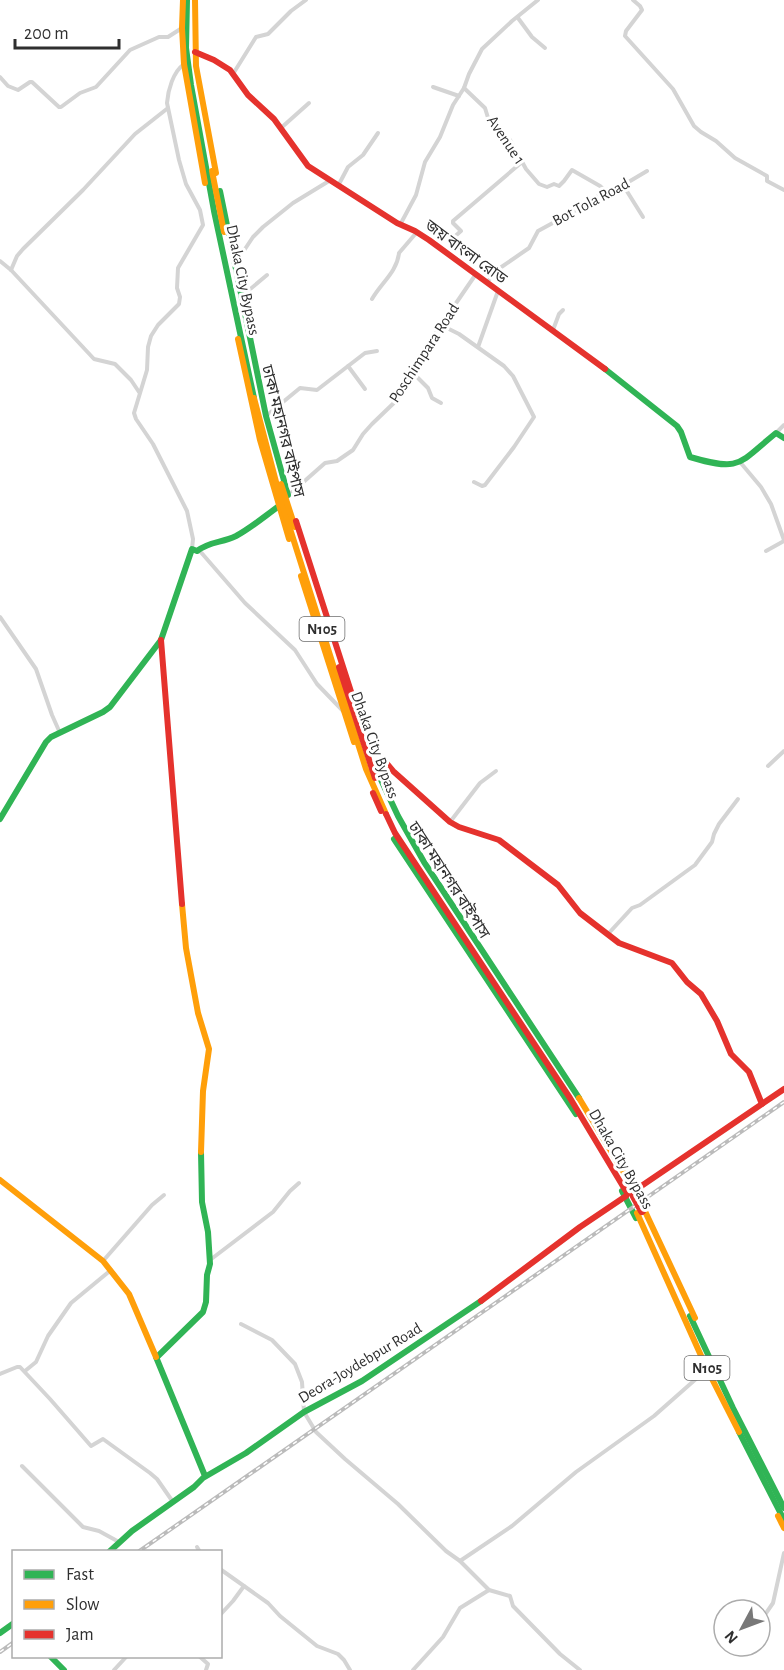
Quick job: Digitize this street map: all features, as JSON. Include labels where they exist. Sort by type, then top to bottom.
[{"type":"main road","points":[[189,0],[182,28],[184,64],[199,154],[255,420],[279,506],[363,770],[392,835],[586,1131],[629,1192],[705,1371],[784,1528]]},
{"type":"main road","points":[[189,0],[204,115],[266,416],[375,768],[402,827],[429,871],[574,1089],[629,1192],[784,1501]]},
{"type":"main road","name":"ঢাকা মহানগর বাইপাস","points":[[189,0],[194,77],[263,418],[279,479],[371,768],[399,829],[608,1150],[784,1508]]},
{"type":"main road","name":"জয় বাংলা রোড","points":[[195,51],[223,65],[248,95],[281,128],[309,165],[329,181],[400,225],[417,232],[621,380],[677,426],[690,457],[724,464],[740,462]]},
{"type":"main road","points":[[740,462],[776,433],[784,438]]},
{"type":"main road","points":[[0,819],[46,742],[51,737],[110,707],[148,659],[161,640],[196,549],[238,535],[279,506]]},
{"type":"main road","points":[[157,1357],[203,1312],[206,1302],[207,1272],[210,1266],[208,1232],[202,1207],[201,1139],[203,1091],[209,1049],[198,1013],[186,948],[161,640]]},
{"type":"main road","points":[[367,743],[393,771],[450,822],[498,840],[558,885],[580,913],[620,943],[669,961],[701,994],[717,1021],[731,1054],[748,1072],[762,1104]]},
{"type":"main road","name":"Deora-Joydebpur Road","points":[[110,1550],[206,1476],[246,1453],[304,1412],[362,1381],[462,1315],[629,1192],[784,1089]]},
{"type":"main road","points":[[0,1180],[103,1261],[129,1294],[206,1476]]},
{"type":"main road","name":"Dhaka City Bypass","points":[[639,1212],[707,1369],[784,1520]]},
{"type":"main road","points":[[52,1658],[64,1670]]},
{"type":"street","points":[[232,74],[256,36],[268,34],[306,0]]},
{"type":"street","points":[[400,225],[417,195],[425,162],[440,137],[483,47],[538,0]]},
{"type":"street","points":[[633,0],[642,10],[626,31],[625,36],[673,89],[694,126],[735,158],[767,176],[766,180],[784,190]]},
{"type":"street","points":[[518,17],[531,36],[545,48]]},
{"type":"street","points":[[0,77],[8,86],[18,90],[30,81],[58,107],[61,107],[80,93],[96,87],[130,50],[156,39],[168,37],[182,28]]},
{"type":"street","points":[[184,64],[177,70],[170,87],[167,99],[168,108],[178,160],[186,184],[200,210],[203,225],[178,268],[179,304],[152,331],[148,347],[147,370],[135,408],[135,415],[153,444],[187,512],[196,549],[245,603],[295,650],[317,684],[344,712]]},
{"type":"street","points":[[433,87],[459,96]]},
{"type":"street","name":"Avenue 1","points":[[464,88],[484,108],[497,132],[510,140],[533,177],[545,187],[554,184],[560,186],[572,170],[606,192]]},
{"type":"street","points":[[281,128],[309,103]]},
{"type":"street","points":[[11,270],[23,249],[83,190],[135,134],[168,108]]},
{"type":"street","points":[[338,186],[348,167],[363,155],[378,133]]},
{"type":"street","points":[[453,238],[461,231],[453,221],[522,162]]},
{"type":"street","name":"Bot Tola Road","points":[[487,282],[500,268],[529,248],[537,231],[647,171]]},
{"type":"street","points":[[231,247],[243,252],[263,227],[294,203],[329,181]]},
{"type":"street","points":[[623,185],[642,217]]},
{"type":"street","points":[[372,299],[395,267],[399,253],[417,232]]},
{"type":"street","points":[[0,261],[94,359],[115,364],[140,393]]},
{"type":"street","name":"Poschimpara Road","points":[[289,496],[325,463],[337,461],[352,450],[372,424],[398,399],[400,387],[476,274]]},
{"type":"street","points":[[242,296],[267,275]]},
{"type":"street","points":[[478,347],[498,291]]},
{"type":"street","points":[[553,330],[563,310]]},
{"type":"street","points":[[441,325],[456,332],[504,366],[513,376],[534,417],[485,485],[474,482]]},
{"type":"street","points":[[266,416],[300,388],[317,390],[365,353],[377,351]]},
{"type":"street","points":[[348,366],[365,389]]},
{"type":"street","points":[[412,372],[426,386],[432,398],[441,403]]},
{"type":"street","points":[[776,433],[784,425]]},
{"type":"street","points":[[740,462],[761,487],[771,504],[784,540],[766,551]]},
{"type":"street","points":[[0,617],[36,669],[60,733]]},
{"type":"street","points":[[768,766],[784,753]]},
{"type":"street","points":[[450,822],[480,783],[496,771]]},
{"type":"street","points":[[607,934],[632,908],[640,905],[695,865],[712,843],[719,824],[738,800]]},
{"type":"street","points":[[210,1260],[273,1212],[299,1183]]},
{"type":"street","points":[[103,1261],[152,1205],[164,1196]]},
{"type":"street","points":[[25,1371],[36,1362],[48,1336],[71,1303],[111,1270]]},
{"type":"street","points":[[241,1324],[272,1340],[295,1364],[302,1382],[304,1412],[316,1432],[398,1504],[489,1590],[510,1596],[513,1606],[560,1654],[580,1670]]},
{"type":"street","points":[[0,1374],[18,1366],[25,1371],[91,1446],[103,1439],[157,1479],[173,1502]]},
{"type":"street","points":[[460,1561],[512,1526],[576,1472],[654,1416],[705,1371]]},
{"type":"street","points":[[22,1466],[83,1527],[99,1531],[119,1542]]},
{"type":"street","points":[[772,1604],[784,1553]]},
{"type":"street","points":[[222,1570],[268,1603],[280,1616],[317,1646],[338,1654],[350,1670]]},
{"type":"street","points":[[222,1612],[243,1586]]},
{"type":"street","points":[[413,1670],[443,1637],[460,1608],[489,1590]]},
{"type":"street","points":[[114,1670],[125,1658]]},
{"type":"street","points":[[201,1658],[208,1664],[206,1670]]},
{"type":"railway","points":[[141,1550],[784,1102]]},
{"type":"railway","points":[[0,1652],[12,1643]]},
{"type":"traffic: fast","points":[[187,0],[186,48],[191,85],[214,211],[254,398]]},
{"type":"traffic: fast","points":[[220,191],[266,416],[288,495]]},
{"type":"traffic: fast","points":[[605,369],[677,426],[690,457],[707,462],[730,464],[746,458],[776,433],[784,438]]},
{"type":"traffic: fast","points":[[0,819],[46,742],[51,737],[110,707],[161,640],[192,549],[197,551],[207,545],[236,536],[279,506]]},
{"type":"traffic: fast","points":[[375,767],[398,816],[424,862],[579,1098]]},
{"type":"traffic: fast","points":[[394,839],[576,1114]]},
{"type":"traffic: fast","points":[[157,1357],[203,1312],[206,1302],[207,1275],[210,1264],[208,1232],[202,1202],[201,1152]]},
{"type":"traffic: fast","points":[[622,1191],[636,1218]]},
{"type":"traffic: fast","points":[[111,1550],[132,1531],[194,1487],[203,1478],[246,1453],[304,1412],[362,1381],[481,1301]]},
{"type":"traffic: fast","points":[[690,1316],[733,1408],[784,1508]]},
{"type":"traffic: fast","points":[[156,1357],[205,1476]]},
{"type":"traffic: fast","points":[[739,1432],[784,1520]]},
{"type":"traffic: fast","points":[[0,1633],[12,1624]]},
{"type":"traffic: fast","points":[[52,1658],[64,1670]]},
{"type":"traffic: slow","points":[[183,0],[184,64],[205,183]]},
{"type":"traffic: slow","points":[[195,0],[196,66],[216,173]]},
{"type":"traffic: slow","points":[[212,171],[224,232]]},
{"type":"traffic: slow","points":[[238,339],[260,440],[289,539]]},
{"type":"traffic: slow","points":[[254,398],[280,497],[366,769],[386,814]]},
{"type":"traffic: slow","points":[[281,484],[295,527]]},
{"type":"traffic: slow","points":[[301,576],[354,742]]},
{"type":"traffic: slow","points":[[182,904],[186,948],[198,1013],[209,1049],[203,1091],[201,1152]]},
{"type":"traffic: slow","points":[[579,1098],[635,1191]]},
{"type":"traffic: slow","points":[[0,1180],[103,1261],[129,1294],[156,1357]]},
{"type":"traffic: slow","points":[[643,1207],[695,1318]]},
{"type":"traffic: slow","points":[[637,1213],[707,1369],[739,1432]]},
{"type":"traffic: slow","points":[[778,1516],[784,1528]]},
{"type":"traffic: jam","points":[[195,52],[230,70],[248,95],[274,119],[308,166],[397,223],[429,240],[605,369]]},
{"type":"traffic: jam","points":[[296,521],[354,701]]},
{"type":"traffic: jam","points":[[161,640],[182,904]]},
{"type":"traffic: jam","points":[[339,667],[375,778]]},
{"type":"traffic: jam","points":[[367,743],[393,771],[450,822],[499,840],[558,885],[580,913],[619,943],[672,963],[687,982],[701,994],[717,1021],[731,1054],[749,1072],[762,1104]]},
{"type":"traffic: jam","points":[[373,793],[381,811]]},
{"type":"traffic: jam","points":[[386,814],[395,833],[570,1098],[627,1193]]},
{"type":"traffic: jam","points":[[634,1191],[784,1089]]},
{"type":"traffic: jam","points":[[630,1189],[642,1211]]},
{"type":"traffic: jam","points":[[481,1301],[580,1227],[626,1196]]}]
